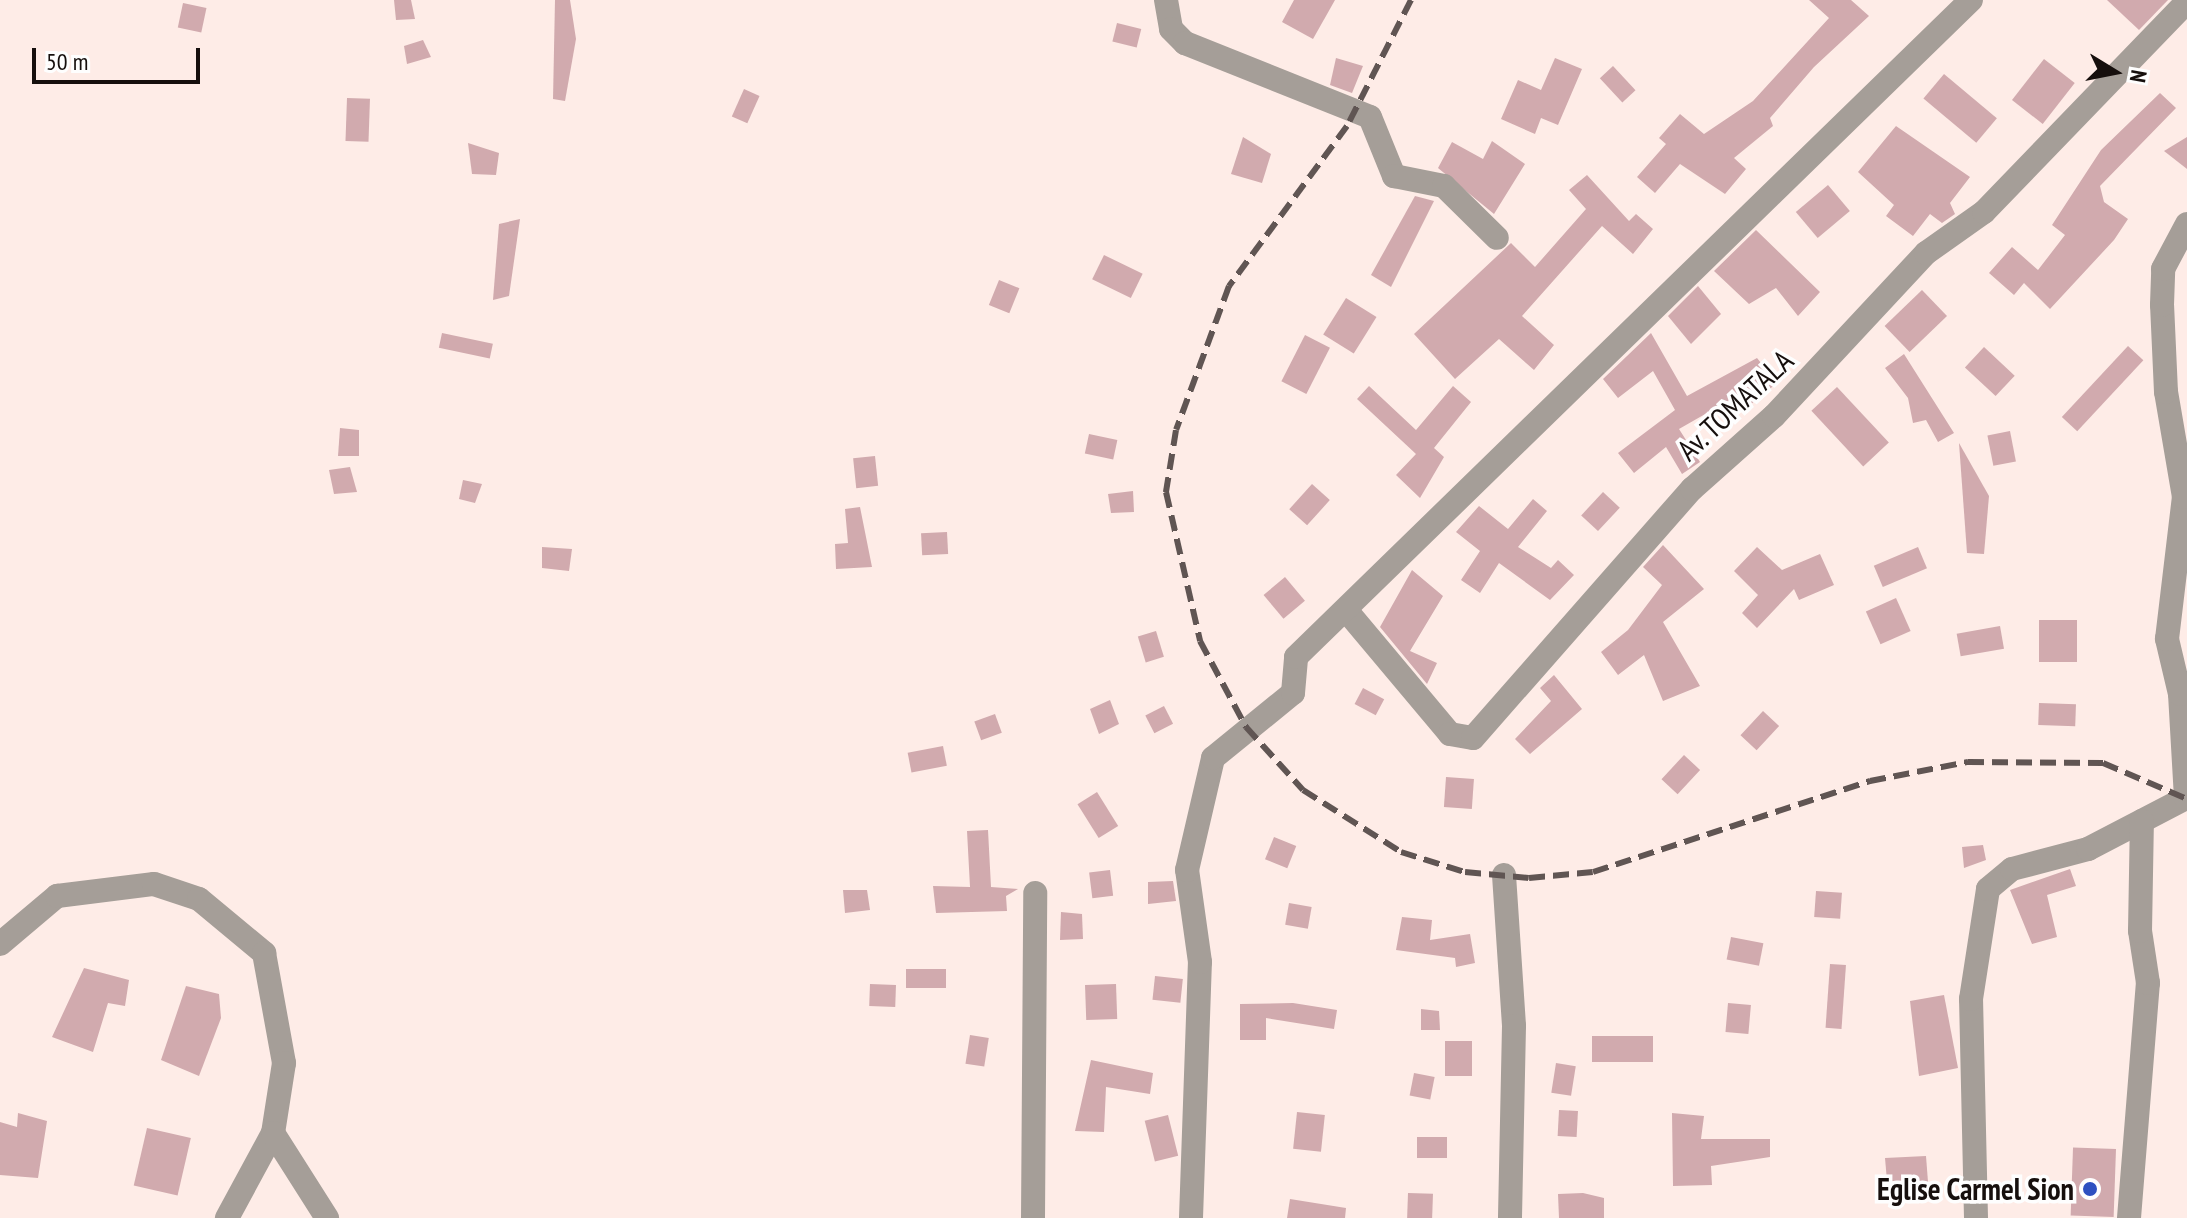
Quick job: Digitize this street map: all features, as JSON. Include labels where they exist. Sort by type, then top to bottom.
[{"type":"street","points":[[1166,0],[1171,29],[1185,43],[1370,117],[1394,176],[1444,186],[1497,238]]},
{"type":"street","points":[[1191,1218],[1200,962],[1187,870],[1201,785],[1222,748],[1293,693],[1296,657],[1460,504],[1644,311],[1971,0]]},
{"type":"street","name":"Av. TOMATALA","points":[[1346,610],[1450,734],[1473,738],[1692,489],[1774,416],[1926,253],[1984,212],[2187,2]]},
{"type":"street","points":[[1976,1218],[1971,999],[1988,889],[2012,869],[2088,849],[2186,798],[2180,694],[2167,639],[2184,497],[2166,392],[2162,305],[2163,269],[2187,224]]},
{"type":"street","points":[[2129,1218],[2148,983],[2140,931],[2142,821]]},
{"type":"street","points":[[1504,875],[1514,1026],[1510,1218]]},
{"type":"street","points":[[0,944],[57,896],[92,887],[154,884],[199,899],[264,953],[284,1063],[273,1133],[227,1218]]},
{"type":"street","points":[[1033,1218],[1035,893]]},
{"type":"street","points":[[273,1133],[327,1218]]},
{"type":"building","points":[[394,0],[411,0],[415,19],[396,20]]},
{"type":"building","points":[[555,0],[570,0],[576,39],[565,101],[553,99]]},
{"type":"building","points":[[1294,0],[1335,0],[1313,39],[1282,22]]},
{"type":"building","points":[[1809,0],[1851,0],[1869,16],[1814,67],[1770,118],[1773,126],[1734,158],[1746,169],[1725,194],[1680,164],[1655,193],[1637,177],[1666,144],[1659,138],[1680,114],[1704,134],[1753,101],[1829,18]]},
{"type":"building","points":[[2107,0],[2168,0],[2139,30]]},
{"type":"building","points":[[183,3],[206,8],[201,32],[178,27]]},
{"type":"building","points":[[1117,23],[1141,29],[1137,47],[1112,41]]},
{"type":"building","points":[[423,40],[431,57],[407,64],[404,46]]},
{"type":"building","points":[[1336,58],[1363,66],[1352,93],[1330,85]]},
{"type":"building","points":[[1555,58],[1582,69],[1558,125],[1541,118],[1535,134],[1501,119],[1518,80],[1541,90]]},
{"type":"building","points":[[2044,59],[2075,83],[2043,124],[2012,100]]},
{"type":"building","points":[[1613,66],[1636,90],[1622,102],[1600,78]]},
{"type":"building","points":[[1944,74],[1997,118],[1976,143],[1923,99]]},
{"type":"building","points":[[744,89],[760,96],[747,123],[732,116]]},
{"type":"building","points":[[2160,93],[2176,108],[2100,186],[2104,202],[2128,219],[2114,240],[2050,309],[2024,283],[2014,295],[1989,273],[2012,247],[2038,270],[2065,235],[2052,225],[2101,150]]},
{"type":"building","points":[[347,98],[370,99],[368,142],[345,141]]},
{"type":"building","points":[[1896,126],[1970,177],[1950,203],[1955,214],[1942,223],[1930,214],[1913,236],[1886,216],[1894,205],[1858,172]]},
{"type":"building","points":[[1243,137],[1271,154],[1262,183],[1231,174]]},
{"type":"building","points":[[2187,137],[2187,169],[2164,151]]},
{"type":"building","points":[[1492,141],[1525,164],[1494,214],[1438,168],[1452,142],[1483,159]]},
{"type":"building","points":[[468,143],[499,153],[496,175],[472,174]]},
{"type":"building","points":[[1587,175],[1629,221],[1636,214],[1653,229],[1633,254],[1602,226],[1522,316],[1554,345],[1534,370],[1499,339],[1455,379],[1414,334],[1511,243],[1535,267],[1586,209],[1569,190]]},
{"type":"building","points":[[1828,185],[1850,211],[1818,238],[1796,212]]},
{"type":"building","points":[[1415,196],[1434,201],[1391,287],[1371,275]]},
{"type":"building","points":[[520,219],[509,296],[493,300],[499,224]]},
{"type":"building","points":[[1756,230],[1820,292],[1798,316],[1776,288],[1749,304],[1714,271]]},
{"type":"building","points":[[1104,255],[1143,274],[1131,298],[1092,279]]},
{"type":"building","points":[[999,280],[1019,288],[1009,313],[989,305]]},
{"type":"building","points":[[1698,286],[1721,314],[1691,344],[1668,316]]},
{"type":"building","points":[[1922,290],[1947,316],[1910,352],[1885,326]]},
{"type":"building","points":[[1346,298],[1377,317],[1354,354],[1323,334]]},
{"type":"building","points":[[442,333],[493,344],[490,358],[439,348]]},
{"type":"building","points":[[1651,333],[1687,396],[1757,358],[1777,383],[1745,409],[1735,397],[1679,429],[1700,462],[1682,474],[1666,447],[1634,473],[1618,453],[1675,410],[1653,371],[1618,398],[1603,379]]},
{"type":"building","points":[[1305,335],[1330,348],[1306,394],[1281,381]]},
{"type":"building","points":[[2128,346],[2143,360],[2077,431],[2062,417]]},
{"type":"building","points":[[1984,347],[2015,376],[1996,396],[1965,367]]},
{"type":"building","points":[[1904,354],[1954,433],[1938,442],[1926,420],[1913,423],[1908,398],[1885,368]]},
{"type":"building","points":[[1369,386],[1416,430],[1453,386],[1471,402],[1434,448],[1444,457],[1420,498],[1396,475],[1416,454],[1357,399]]},
{"type":"building","points":[[1837,387],[1889,443],[1863,466],[1811,411]]},
{"type":"building","points":[[340,428],[359,430],[359,456],[338,456]]},
{"type":"building","points":[[2010,431],[2016,461],[1993,466],[1987,435]]},
{"type":"building","points":[[1089,434],[1117,440],[1113,460],[1085,454]]},
{"type":"building","points":[[1959,443],[1989,496],[1984,554],[1967,553]]},
{"type":"building","points":[[875,456],[878,486],[856,488],[853,458]]},
{"type":"building","points":[[350,467],[357,492],[334,494],[329,470]]},
{"type":"building","points":[[463,480],[482,484],[475,503],[459,499]]},
{"type":"building","points":[[1312,484],[1330,500],[1307,525],[1289,509]]},
{"type":"building","points":[[1133,491],[1134,512],[1111,513],[1108,494]]},
{"type":"building","points":[[1603,492],[1620,508],[1598,531],[1581,515]]},
{"type":"building","points":[[1533,499],[1547,511],[1518,547],[1551,568],[1558,560],[1574,575],[1550,600],[1499,563],[1480,593],[1461,580],[1480,551],[1456,532],[1479,506],[1508,529]]},
{"type":"building","points":[[860,507],[872,567],[836,569],[835,544],[848,543],[845,509]]},
{"type":"building","points":[[947,532],[948,554],[922,555],[921,533]]},
{"type":"building","points":[[1663,545],[1704,589],[1663,622],[1700,686],[1663,701],[1644,655],[1618,675],[1601,652],[1628,630],[1662,585],[1643,567]]},
{"type":"building","points":[[542,547],[572,549],[569,571],[542,568]]},
{"type":"building","points":[[1757,547],[1782,570],[1820,554],[1834,585],[1799,600],[1794,589],[1757,628],[1742,613],[1758,595],[1734,571]]},
{"type":"building","points":[[1918,547],[1927,568],[1883,587],[1874,566]]},
{"type":"building","points":[[1412,570],[1443,596],[1410,651],[1437,663],[1427,684],[1380,627]]},
{"type":"building","points":[[1285,577],[1305,601],[1283,619],[1264,595]]},
{"type":"building","points":[[1896,598],[1911,631],[1880,644],[1866,611]]},
{"type":"building","points":[[2039,620],[2077,620],[2077,662],[2039,662]]},
{"type":"building","points":[[2000,626],[2004,649],[1961,656],[1957,634]]},
{"type":"building","points":[[1156,631],[1164,657],[1146,662],[1138,637]]},
{"type":"building","points":[[1554,675],[1582,709],[1530,754],[1515,739],[1551,701],[1540,688]]},
{"type":"building","points":[[1363,688],[1384,699],[1376,715],[1355,704]]},
{"type":"building","points":[[1110,700],[1119,724],[1099,734],[1090,709]]},
{"type":"building","points":[[2039,703],[2076,704],[2075,726],[2038,725]]},
{"type":"building","points":[[1164,706],[1173,724],[1154,733],[1145,716]]},
{"type":"building","points":[[1763,711],[1779,726],[1757,750],[1740,735]]},
{"type":"building","points":[[995,714],[1002,733],[981,740],[974,722]]},
{"type":"building","points":[[943,746],[947,766],[911,773],[908,753]]},
{"type":"building","points":[[1684,755],[1700,770],[1678,794],[1661,779]]},
{"type":"building","points":[[1446,777],[1474,779],[1472,809],[1444,807]]},
{"type":"building","points":[[1097,792],[1118,826],[1099,838],[1077,804]]},
{"type":"building","points":[[988,830],[991,887],[1018,889],[1006,896],[1007,911],[936,913],[933,886],[970,887],[967,831]]},
{"type":"building","points":[[1274,837],[1296,846],[1287,868],[1265,859]]},
{"type":"building","points":[[1983,845],[1986,860],[1964,868],[1962,847]]},
{"type":"building","points":[[2070,869],[2076,886],[2047,895],[2057,937],[2032,944],[2010,890]]},
{"type":"building","points":[[1110,870],[1113,896],[1092,898],[1089,873]]},
{"type":"building","points":[[1173,881],[1176,901],[1148,904],[1148,882]]},
{"type":"building","points":[[843,890],[867,890],[870,910],[845,913]]},
{"type":"building","points":[[1816,891],[1842,893],[1840,919],[1814,917]]},
{"type":"building","points":[[1289,903],[1312,907],[1308,929],[1285,925]]},
{"type":"building","points":[[1061,912],[1082,914],[1083,939],[1060,940]]},
{"type":"building","points":[[1402,917],[1432,920],[1430,940],[1470,934],[1475,963],[1456,967],[1455,958],[1396,950]]},
{"type":"building","points":[[1731,937],[1763,943],[1759,966],[1727,960]]},
{"type":"building","points":[[1830,964],[1846,965],[1841,1029],[1826,1028]]},
{"type":"building","points":[[84,968],[129,980],[125,1006],[108,1003],[93,1052],[52,1037]]},
{"type":"building","points":[[906,969],[946,969],[946,988],[906,988]]},
{"type":"building","points":[[1155,976],[1183,979],[1180,1003],[1152,1000]]},
{"type":"building","points":[[870,984],[896,985],[895,1007],[869,1006]]},
{"type":"building","points":[[1116,984],[1117,1019],[1086,1020],[1085,985]]},
{"type":"building","points":[[186,986],[219,994],[221,1018],[199,1076],[161,1060]]},
{"type":"building","points":[[1944,995],[1958,1068],[1919,1076],[1910,1001]]},
{"type":"building","points":[[1293,1003],[1337,1010],[1334,1029],[1266,1018],[1266,1040],[1240,1040],[1240,1004]]},
{"type":"building","points":[[1728,1003],[1751,1005],[1748,1034],[1725,1032]]},
{"type":"building","points":[[1421,1009],[1439,1011],[1440,1030],[1421,1030]]},
{"type":"building","points":[[970,1035],[989,1038],[984,1067],[965,1064]]},
{"type":"building","points":[[1592,1036],[1653,1036],[1653,1062],[1592,1062]]},
{"type":"building","points":[[1445,1041],[1472,1041],[1472,1076],[1445,1076]]},
{"type":"building","points":[[1091,1060],[1153,1073],[1150,1094],[1106,1087],[1104,1132],[1075,1131]]},
{"type":"building","points":[[1556,1063],[1576,1066],[1571,1096],[1551,1093]]},
{"type":"building","points":[[1414,1073],[1435,1077],[1430,1100],[1410,1096]]},
{"type":"building","points":[[1559,1110],[1578,1111],[1577,1137],[1558,1136]]},
{"type":"building","points":[[1297,1112],[1325,1115],[1321,1152],[1293,1149]]},
{"type":"building","points":[[18,1113],[47,1121],[38,1178],[0,1175],[0,1122],[17,1127]]},
{"type":"building","points":[[1672,1113],[1704,1116],[1701,1139],[1770,1139],[1770,1157],[1711,1166],[1712,1185],[1673,1186]]},
{"type":"building","points":[[1168,1115],[1178,1156],[1155,1162],[1145,1121]]},
{"type":"building","points":[[147,1128],[191,1138],[178,1196],[134,1185]]},
{"type":"building","points":[[1417,1137],[1447,1137],[1447,1158],[1417,1158]]},
{"type":"building","points":[[2073,1147],[2116,1149],[2114,1217],[2071,1215]]},
{"type":"building","points":[[1926,1156],[1928,1182],[1887,1181],[1885,1158]]},
{"type":"building","points":[[1408,1193],[1433,1194],[1432,1218],[1407,1218]]},
{"type":"building","points":[[1583,1193],[1604,1198],[1604,1218],[1559,1218],[1558,1194]]},
{"type":"building","points":[[1290,1199],[1346,1208],[1345,1218],[1287,1218]]},
{"type":"railway","points":[[1411,0],[1347,126],[1229,286],[1176,430],[1166,492],[1200,641],[1246,727],[1303,790],[1401,852],[1465,872],[1529,878],[1593,872],[1870,781],[1968,762],[2103,763],[2187,799]]},
{"type":"place","name":"Eglise Carmel Sion","points":[[2090,1189]]}]
